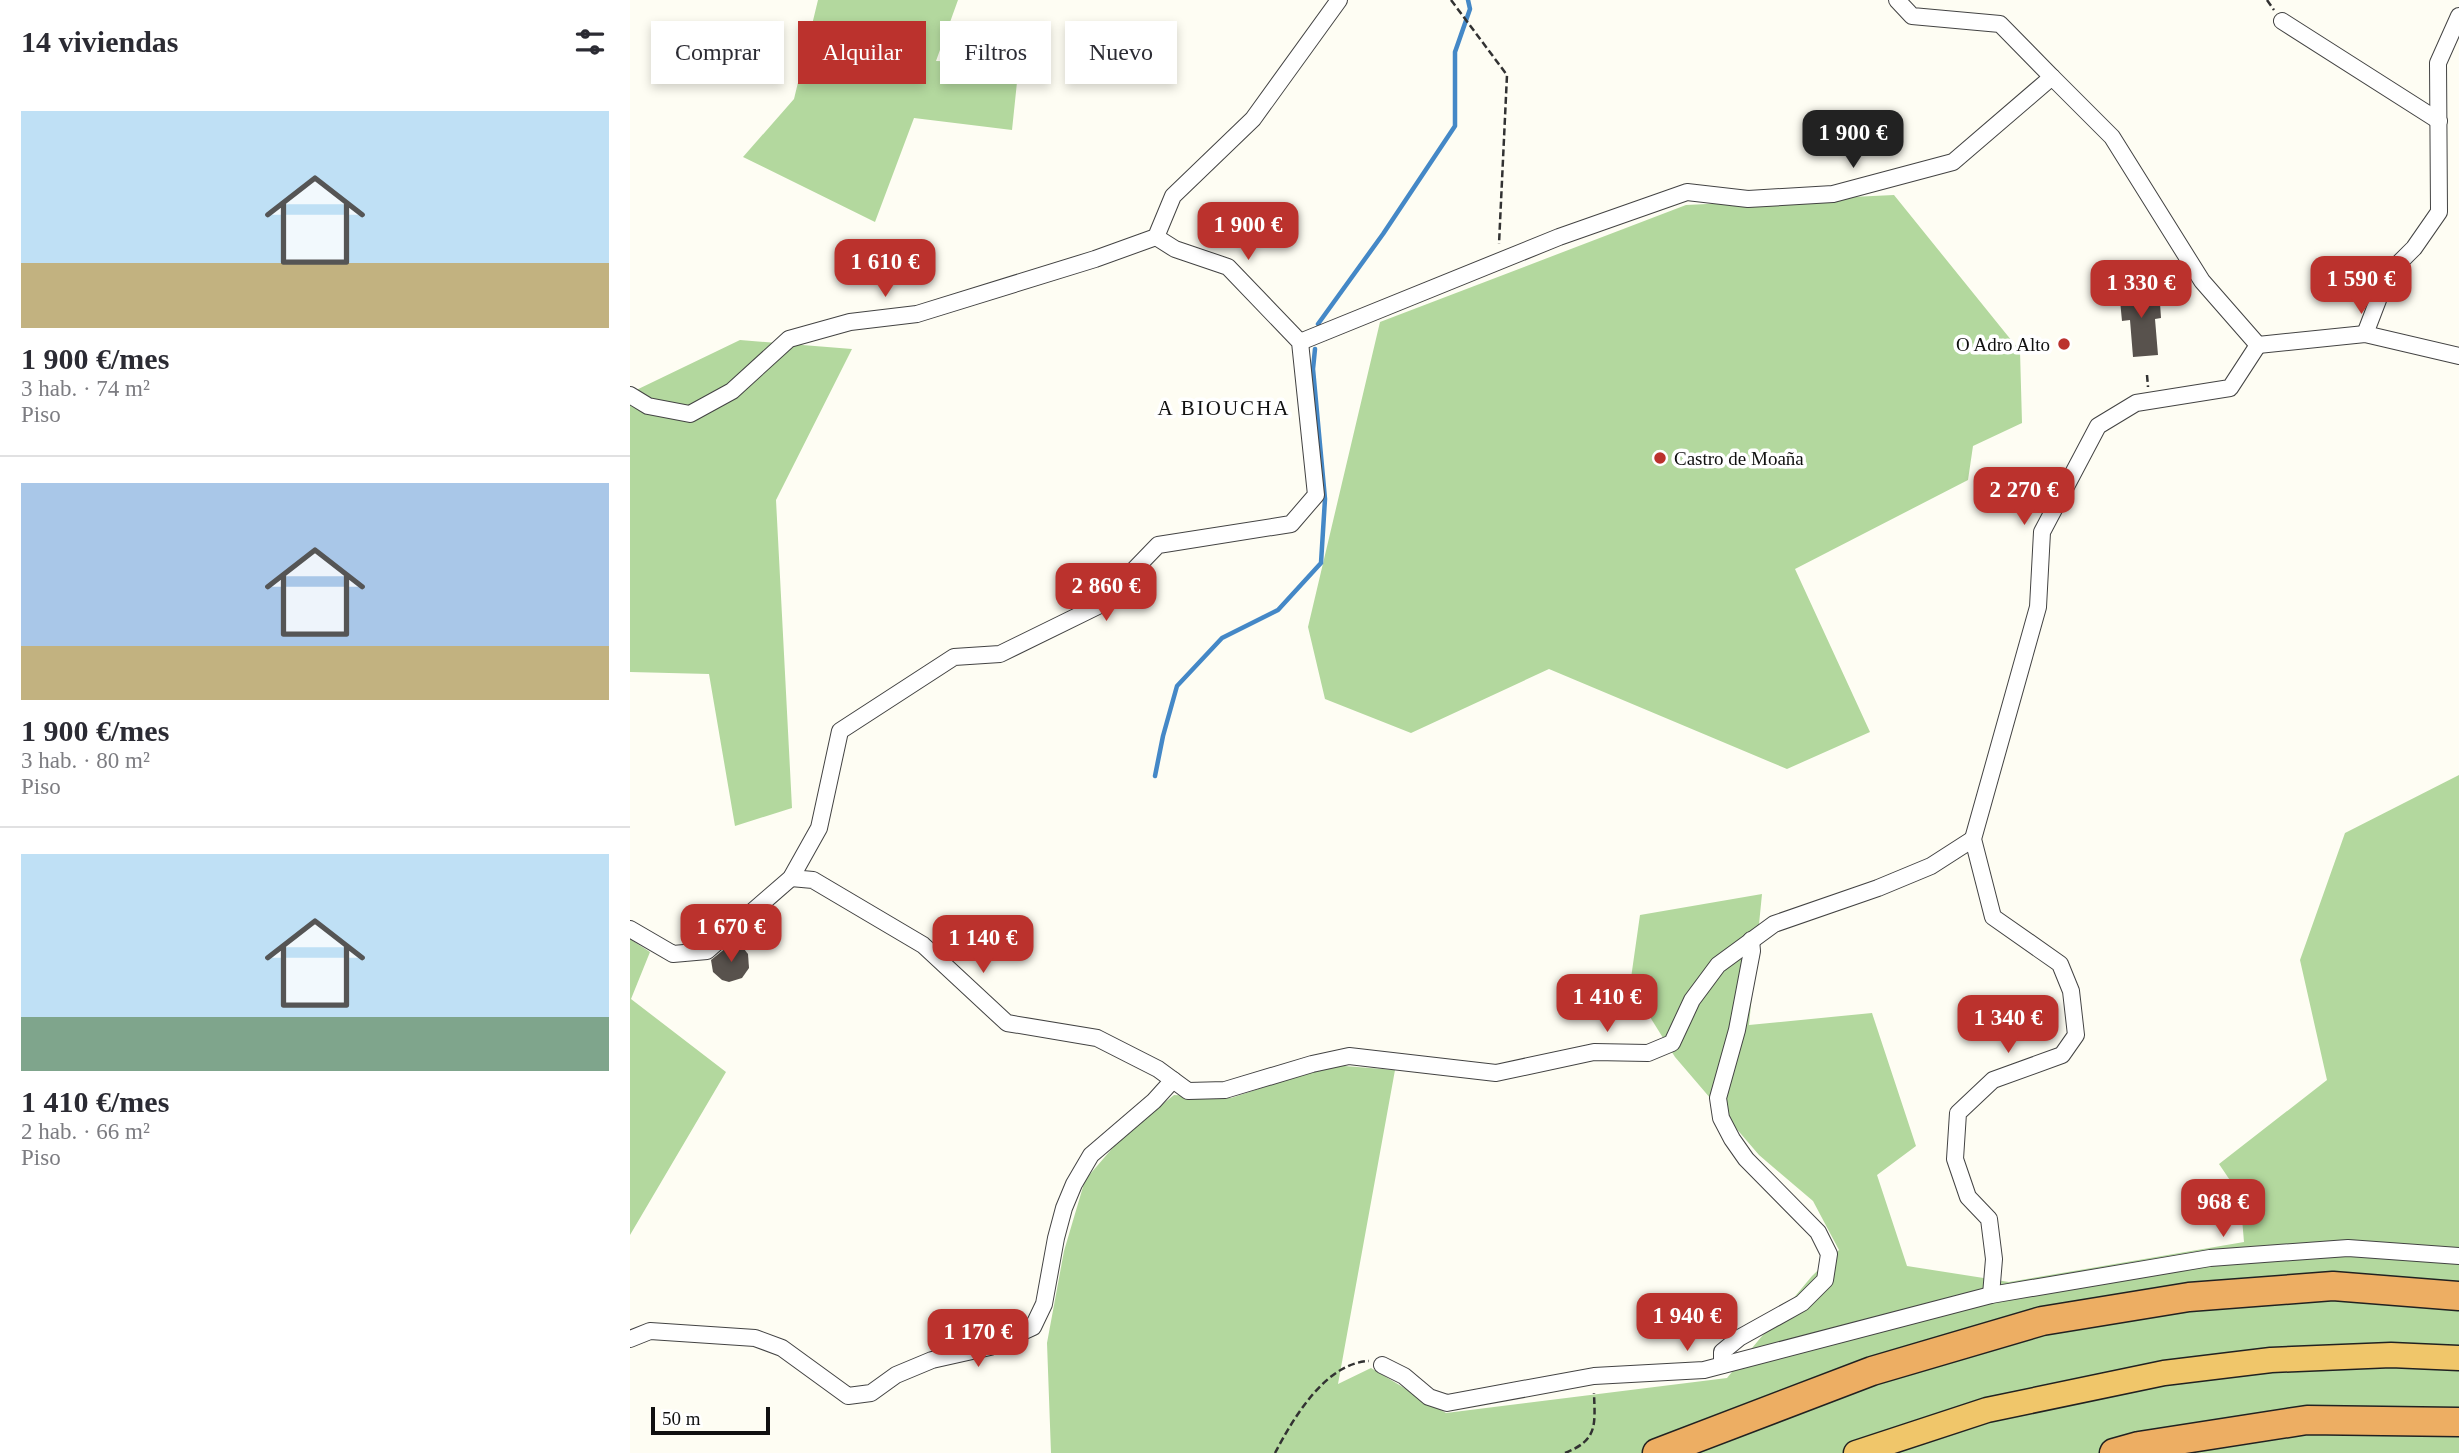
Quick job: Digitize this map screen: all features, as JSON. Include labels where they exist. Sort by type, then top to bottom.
[{"type":"highway","points":[[1657,1453],[1872,1371],[2042,1321],[2189,1297],[2333,1286],[2459,1296]]},
{"type":"highway","points":[[1856,1453],[1987,1410],[2164,1373],[2284,1360],[2390,1355],[2459,1358]]},
{"type":"highway","points":[[2115,1453],[2139,1446],[2307,1420],[2459,1422]]},
{"type":"street","points":[[630,395],[648,406],[690,414],[732,391],[789,339],[850,322],[917,314],[1096,259],[1156,237],[1173,196],[1253,119],[1339,0]]},
{"type":"street","points":[[1897,0],[1912,16],[2000,24],[2112,138],[2202,281],[2258,345]]},
{"type":"street","points":[[2365,334],[2388,274],[2414,248],[2439,212],[2438,63],[2459,16]]},
{"type":"street","points":[[2282,21],[2439,121]]},
{"type":"street","points":[[1300,342],[1559,237],[1687,192],[1748,199],[1833,194],[1953,162],[2052,77]]},
{"type":"street","points":[[630,929],[673,954],[707,951],[791,878],[819,828],[840,730],[954,657],[1000,654],[1100,605],[1158,545],[1291,524],[1316,495],[1300,342],[1228,267],[1175,249],[1156,237]]},
{"type":"street","points":[[2258,345],[2365,334],[2459,356]]},
{"type":"street","points":[[1991,1295],[1994,1259],[1989,1219],[1968,1197],[1955,1159],[1958,1113],[1993,1080],[2062,1055],[2076,1035],[2071,991],[2060,964],[1993,918],[1973,839],[2038,607],[2042,532],[2072,464],[2095,422],[2136,403],[2230,388],[2258,345]]},
{"type":"street","points":[[791,878],[813,880],[923,945],[1007,1023],[1097,1038],[1158,1069],[1188,1091],[1226,1090],[1312,1064],[1349,1056],[1496,1073],[1594,1052],[1648,1053],[1672,1042],[1692,1000],[1718,965],[1774,924],[1878,888],[1931,866],[1973,839]]},
{"type":"street","points":[[1722,1365],[1722,1352],[1739,1338],[1802,1303],[1825,1280],[1829,1254],[1818,1232],[1746,1159],[1721,1118],[1718,1098],[1737,1030],[1752,951],[1751,940]]},
{"type":"street","points":[[630,1339],[650,1331],[755,1338],[782,1348],[848,1396],[871,1393],[896,1376],[932,1360],[990,1348],[1008,1340],[1032,1327],[1044,1304],[1064,1208],[1091,1155],[1154,1101],[1173,1080]]},
{"type":"street","points":[[1382,1365],[1404,1376],[1429,1397],[1447,1403],[1594,1376],[1704,1370],[1991,1295],[2210,1258],[2348,1248],[2459,1256]]},
{"type":"path","points":[[1451,0],[1507,75],[1499,261]]},
{"type":"path","points":[[1275,1453],[1309,1399],[1331,1377],[1353,1363],[1367,1361],[1382,1365]]},
{"type":"path","points":[[1564,1453],[1579,1448],[1595,1426],[1594,1376]]},
{"type":"green space","points":[[818,0],[958,0],[950,21],[940,21],[940,50],[936,61],[940,61],[940,84],[1017,84],[1012,130],[914,118],[875,222],[743,157],[794,99],[798,82],[926,84],[926,21],[813,21]]},
{"type":"green space","points":[[1894,195],[2020,351],[2022,423],[1973,446],[1968,480],[1795,569],[1870,732],[1787,769],[1549,669],[1411,733],[1325,699],[1308,627],[1380,322],[1686,205]]},
{"type":"green space","points":[[740,340],[852,349],[776,500],[792,808],[735,826],[709,674],[630,672],[630,393]]},
{"type":"green space","points":[[2459,775],[2459,1453],[1051,1453],[1047,1343],[1064,1251],[1085,1180],[1122,1137],[1174,1095],[1231,1098],[1332,1065],[1395,1070],[1338,1384],[1371,1368],[1446,1413],[1727,1378],[1812,1276],[1839,1250],[1813,1201],[1759,1155],[1675,1057],[1630,985],[1640,915],[1762,894],[1749,1025],[1872,1013],[1916,1146],[1877,1175],[1907,1266],[2009,1282],[2244,1242],[2240,1195],[2219,1164],[2327,1080],[2300,960],[2345,833]]},
{"type":"green space","points":[[630,939],[650,952],[631,999],[726,1072],[630,1235]]},
{"type":"building","points":[[2152,287],[2153,304],[2160,303],[2161,318],[2155,319],[2158,355],[2133,357],[2130,320],[2122,321],[2119,290]]},
{"type":"building","points":[[732,943],[748,954],[749,968],[742,978],[729,982],[713,972],[711,960]]},
{"type":"waterway","points":[[1318,324],[1383,234],[1455,126],[1455,52],[1470,9],[1468,0]]},
{"type":"waterway","points":[[1155,776],[1177,686],[1222,638],[1278,610],[1321,563],[1325,499],[1313,369],[1315,349]]},
{"type":"place","name":"O Adro Alto","points":[[2064,344]]},
{"type":"place","name":"Castro de Moaña","points":[[1660,458]]},
{"type":"district","name":"A BIOUCHA","points":[[1224,408]]}]
